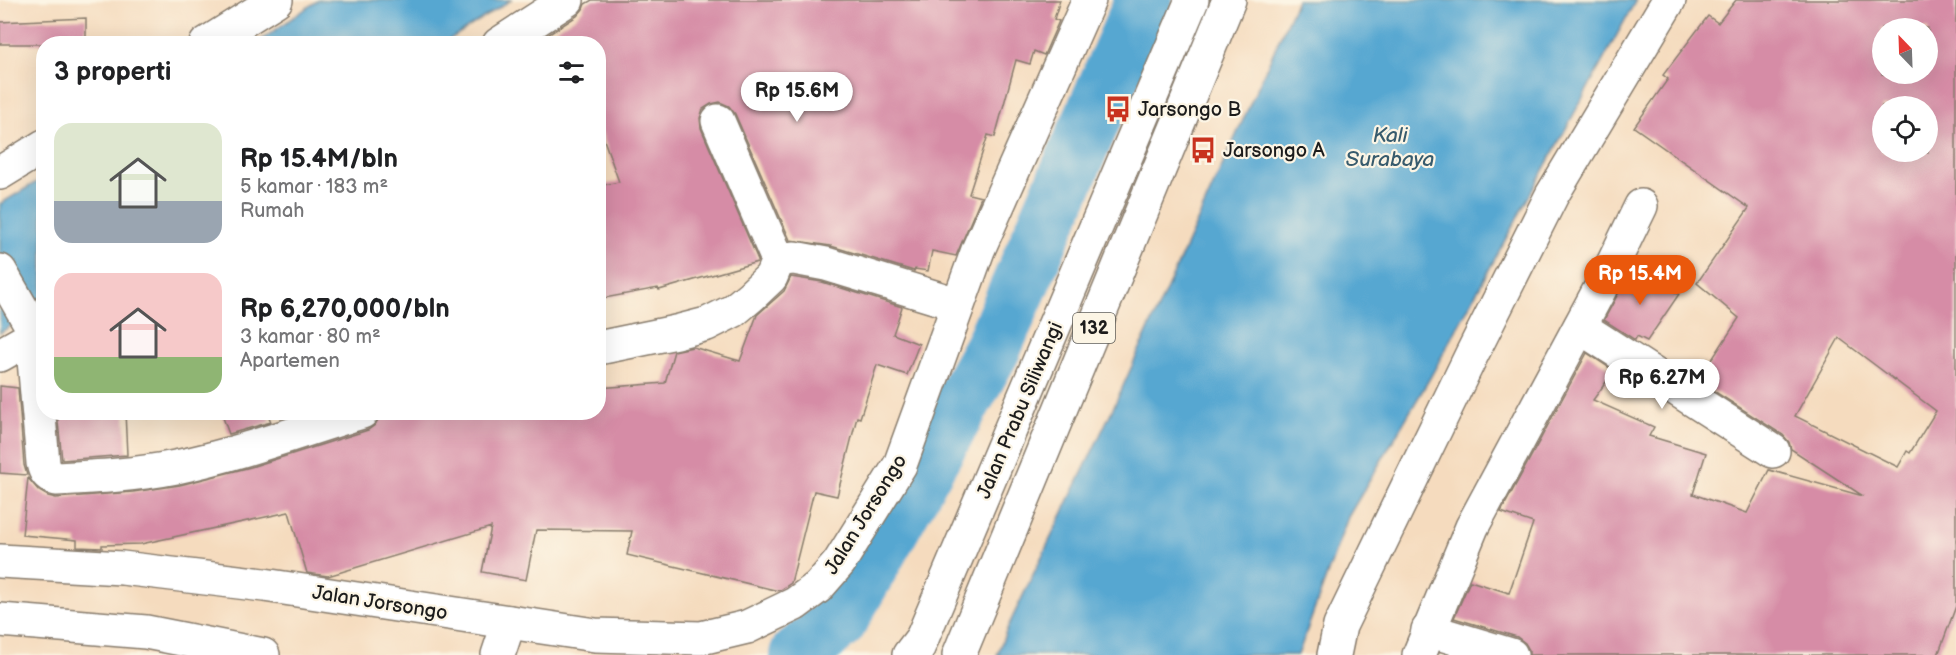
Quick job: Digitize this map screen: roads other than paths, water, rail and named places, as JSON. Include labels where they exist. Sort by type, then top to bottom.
[{"type":"main road","points":[[219,36],[276,0]]},
{"type":"main road","points":[[511,36],[567,0]]},
{"type":"main road","name":"Jalan Jorsongo","points":[[0,561],[134,569],[264,585],[595,635],[701,638],[747,627],[795,604],[818,587],[838,564],[900,465],[978,250],[1089,0]]},
{"type":"main road","name":"Jalan Prabu Siliwangi","points":[[915,650],[1192,0]]},
{"type":"main road","name":"Jalan Prabu Siliwangi","points":[[959,655],[1229,0]]},
{"type":"main road","points":[[1334,655],[1340,626],[1470,356],[1582,142],[1669,0]]},
{"type":"main road","points":[[606,346],[707,324],[733,311],[771,276],[778,260],[718,121]]},
{"type":"main road","points":[[0,173],[36,151]]},
{"type":"main road","points":[[1511,655],[1423,643],[1472,526],[1580,327],[1641,206]]},
{"type":"main road","points":[[778,260],[794,258],[826,264],[957,304]]},
{"type":"main road","points":[[0,271],[36,330],[0,355]]},
{"type":"main road","points":[[1580,327],[1773,451]]},
{"type":"main road","points":[[41,420],[45,471],[49,476],[56,478],[108,477],[175,467],[232,453],[337,420]]},
{"type":"main road","points":[[0,620],[146,632],[263,655]]},
{"type":"main road","points":[[498,655],[508,622]]},
{"type":"water","points":[[318,0],[511,0],[455,36],[267,36]]},
{"type":"water","name":"Kali Surabaya","points":[[1297,0],[1636,0],[1430,378],[1348,517],[1298,655],[997,655],[1006,631],[1114,406]]},
{"type":"water","points":[[36,182],[36,309],[0,333],[0,204]]},
{"type":"waterway","points":[[798,655],[838,622],[992,349],[1144,0]]},
{"type":"place","name":"Jarsongo B","points":[[1118,109]]},
{"type":"place","name":"Jarsongo A","points":[[1203,150]]}]
